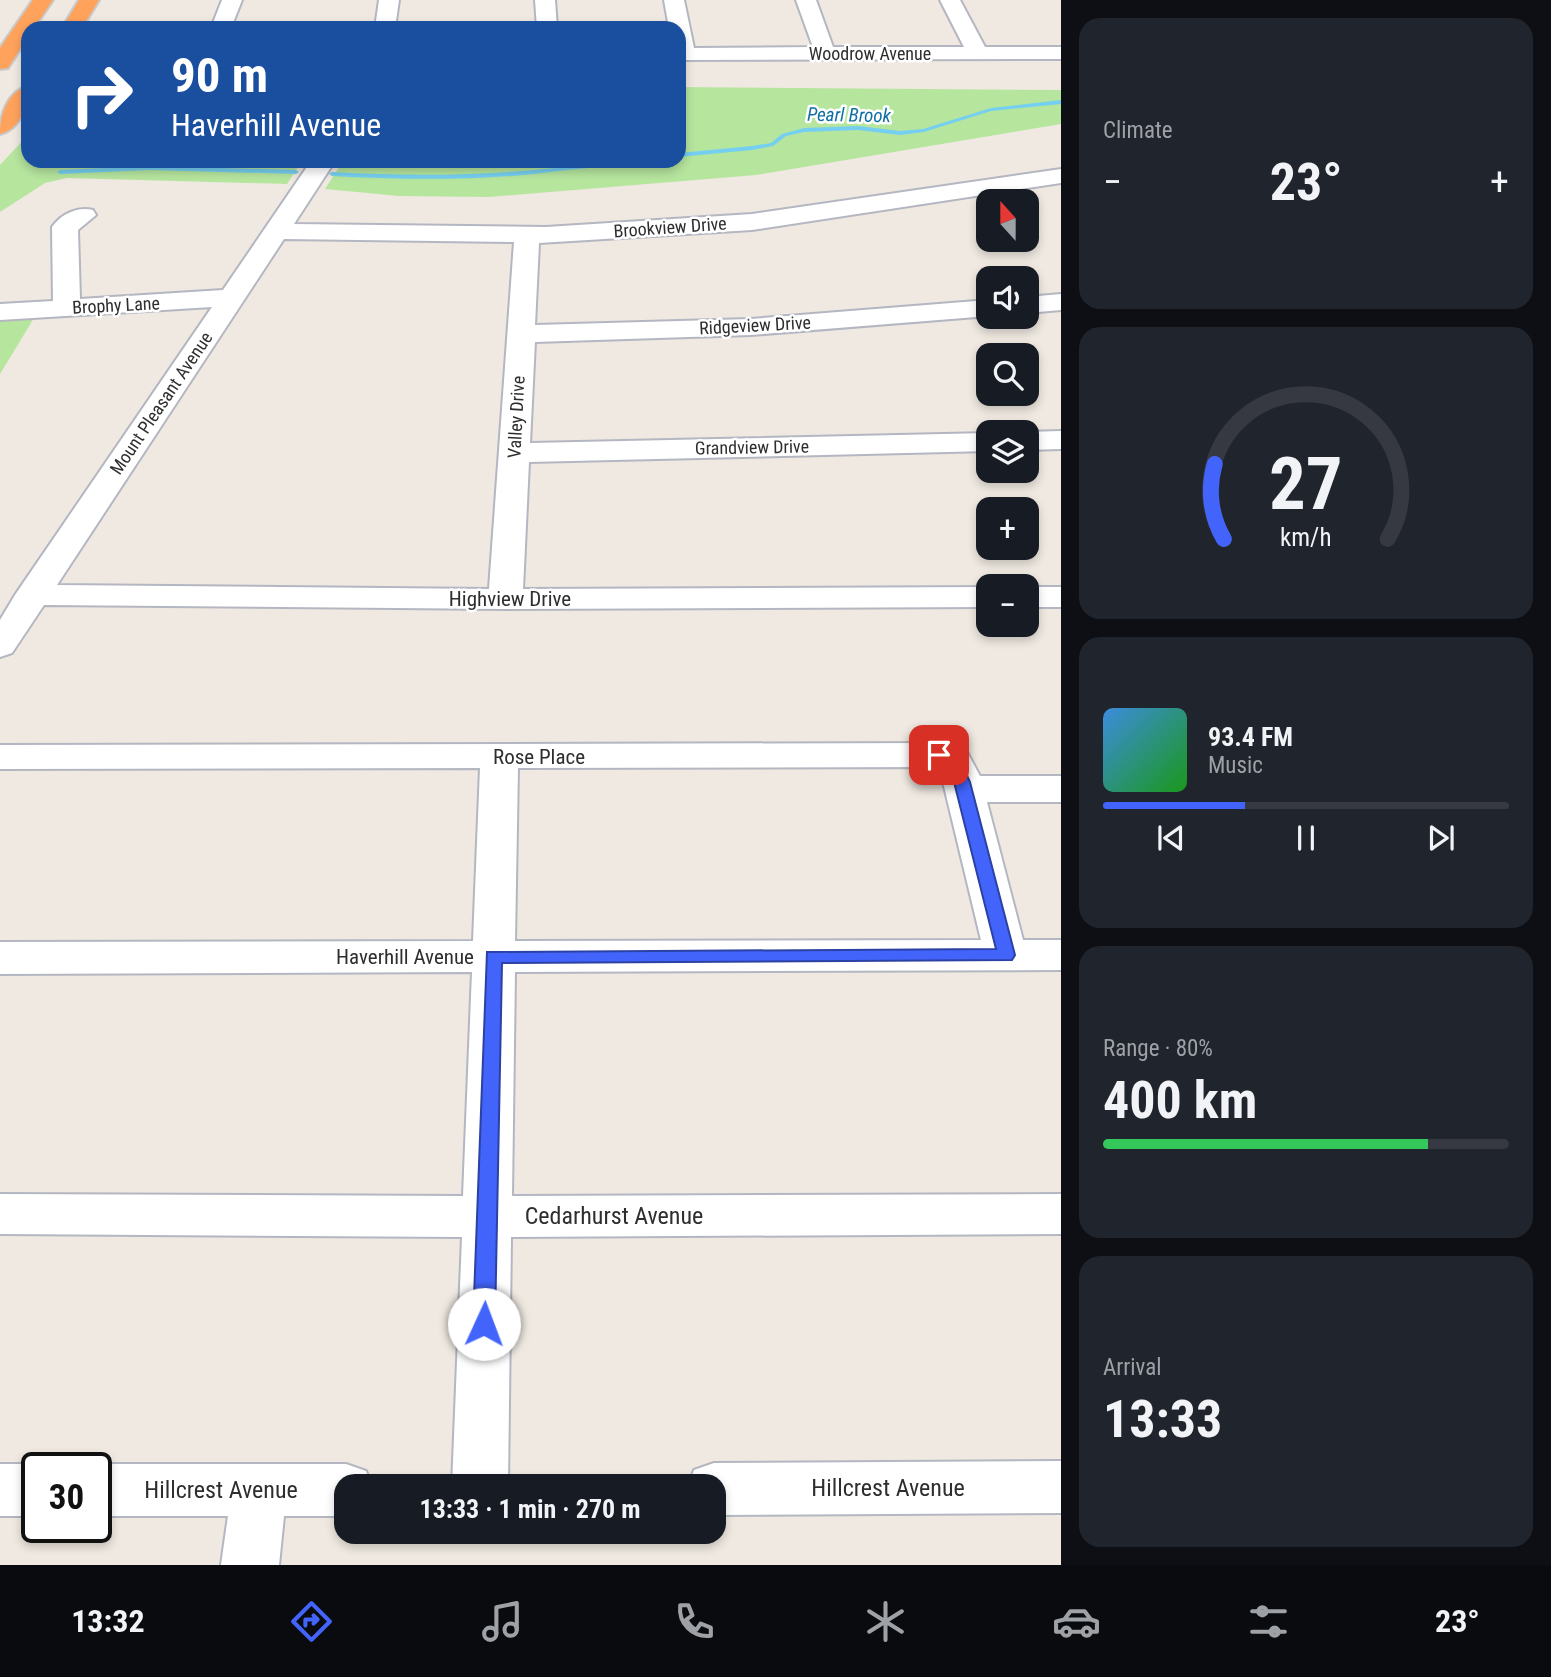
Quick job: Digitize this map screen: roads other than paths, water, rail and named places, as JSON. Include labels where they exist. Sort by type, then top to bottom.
[{"type":"highway","points":[[29,21],[43,0]]},
{"type":"highway","points":[[76,21],[89,0]]},
{"type":"highway","points":[[0,63],[21,32]]},
{"type":"highway","points":[[0,127],[21,102]]},
{"type":"street","points":[[224,21],[232,0]]},
{"type":"street","points":[[386,21],[389,0]]},
{"type":"street","points":[[545,0],[546,21]]},
{"type":"street","points":[[674,0],[677,21]]},
{"type":"street","points":[[806,0],[825,53]]},
{"type":"street","points":[[950,0],[978,53]]},
{"type":"street","name":"Woodrow Avenue","points":[[686,54],[1061,53]]},
{"type":"street","name":"Mount Pleasant Avenue","points":[[0,646],[318,168]]},
{"type":"street","name":"Brookview Drive","points":[[276,231],[527,235],[752,222],[1059,181]]},
{"type":"street","points":[[67,308],[65,227],[84,215]]},
{"type":"street","name":"Valley Drive","points":[[505,599],[527,235]]},
{"type":"street","name":"Brophy Lane","points":[[0,312],[232,298]]},
{"type":"street","points":[[1039,303],[1061,302]]},
{"type":"street","name":"Ridgeview Drive","points":[[521,334],[751,327],[976,309]]},
{"type":"street","points":[[1039,441],[1061,440]]},
{"type":"street","name":"Grandview Drive","points":[[514,453],[976,442]]},
{"type":"street","name":"Highview Drive","points":[[32,595],[505,599],[976,597]]},
{"type":"street","points":[[1039,597],[1061,597]]},
{"type":"street","name":"Rose Place","points":[[0,757],[939,755],[954,761],[962,782]]},
{"type":"street","points":[[480,1474],[499,758]]},
{"type":"street","points":[[1006,955],[962,782],[988,789],[1061,789]]},
{"type":"street","name":"Haverhill Avenue","points":[[0,958],[1061,955]]},
{"type":"street","name":"Cedarhurst Avenue","points":[[0,1214],[487,1217],[1061,1214]]},
{"type":"street","name":"Hillcrest Avenue","points":[[726,1489],[1061,1488]]},
{"type":"street","points":[[0,1490],[21,1490]]},
{"type":"street","name":"Hillcrest Avenue","points":[[112,1490],[334,1490]]},
{"type":"street","points":[[250,1565],[259,1490]]},
{"type":"waterway","name":"Pearl Brook","points":[[686,154],[773,144],[784,135],[804,130],[858,128],[900,133],[924,130],[991,110],[1061,102]]},
{"type":"waterway","name":"Pearl Brook","points":[[60,172],[150,168],[296,172]]},
{"type":"waterway","name":"Pearl Brook","points":[[332,174],[473,176],[570,168]]}]
